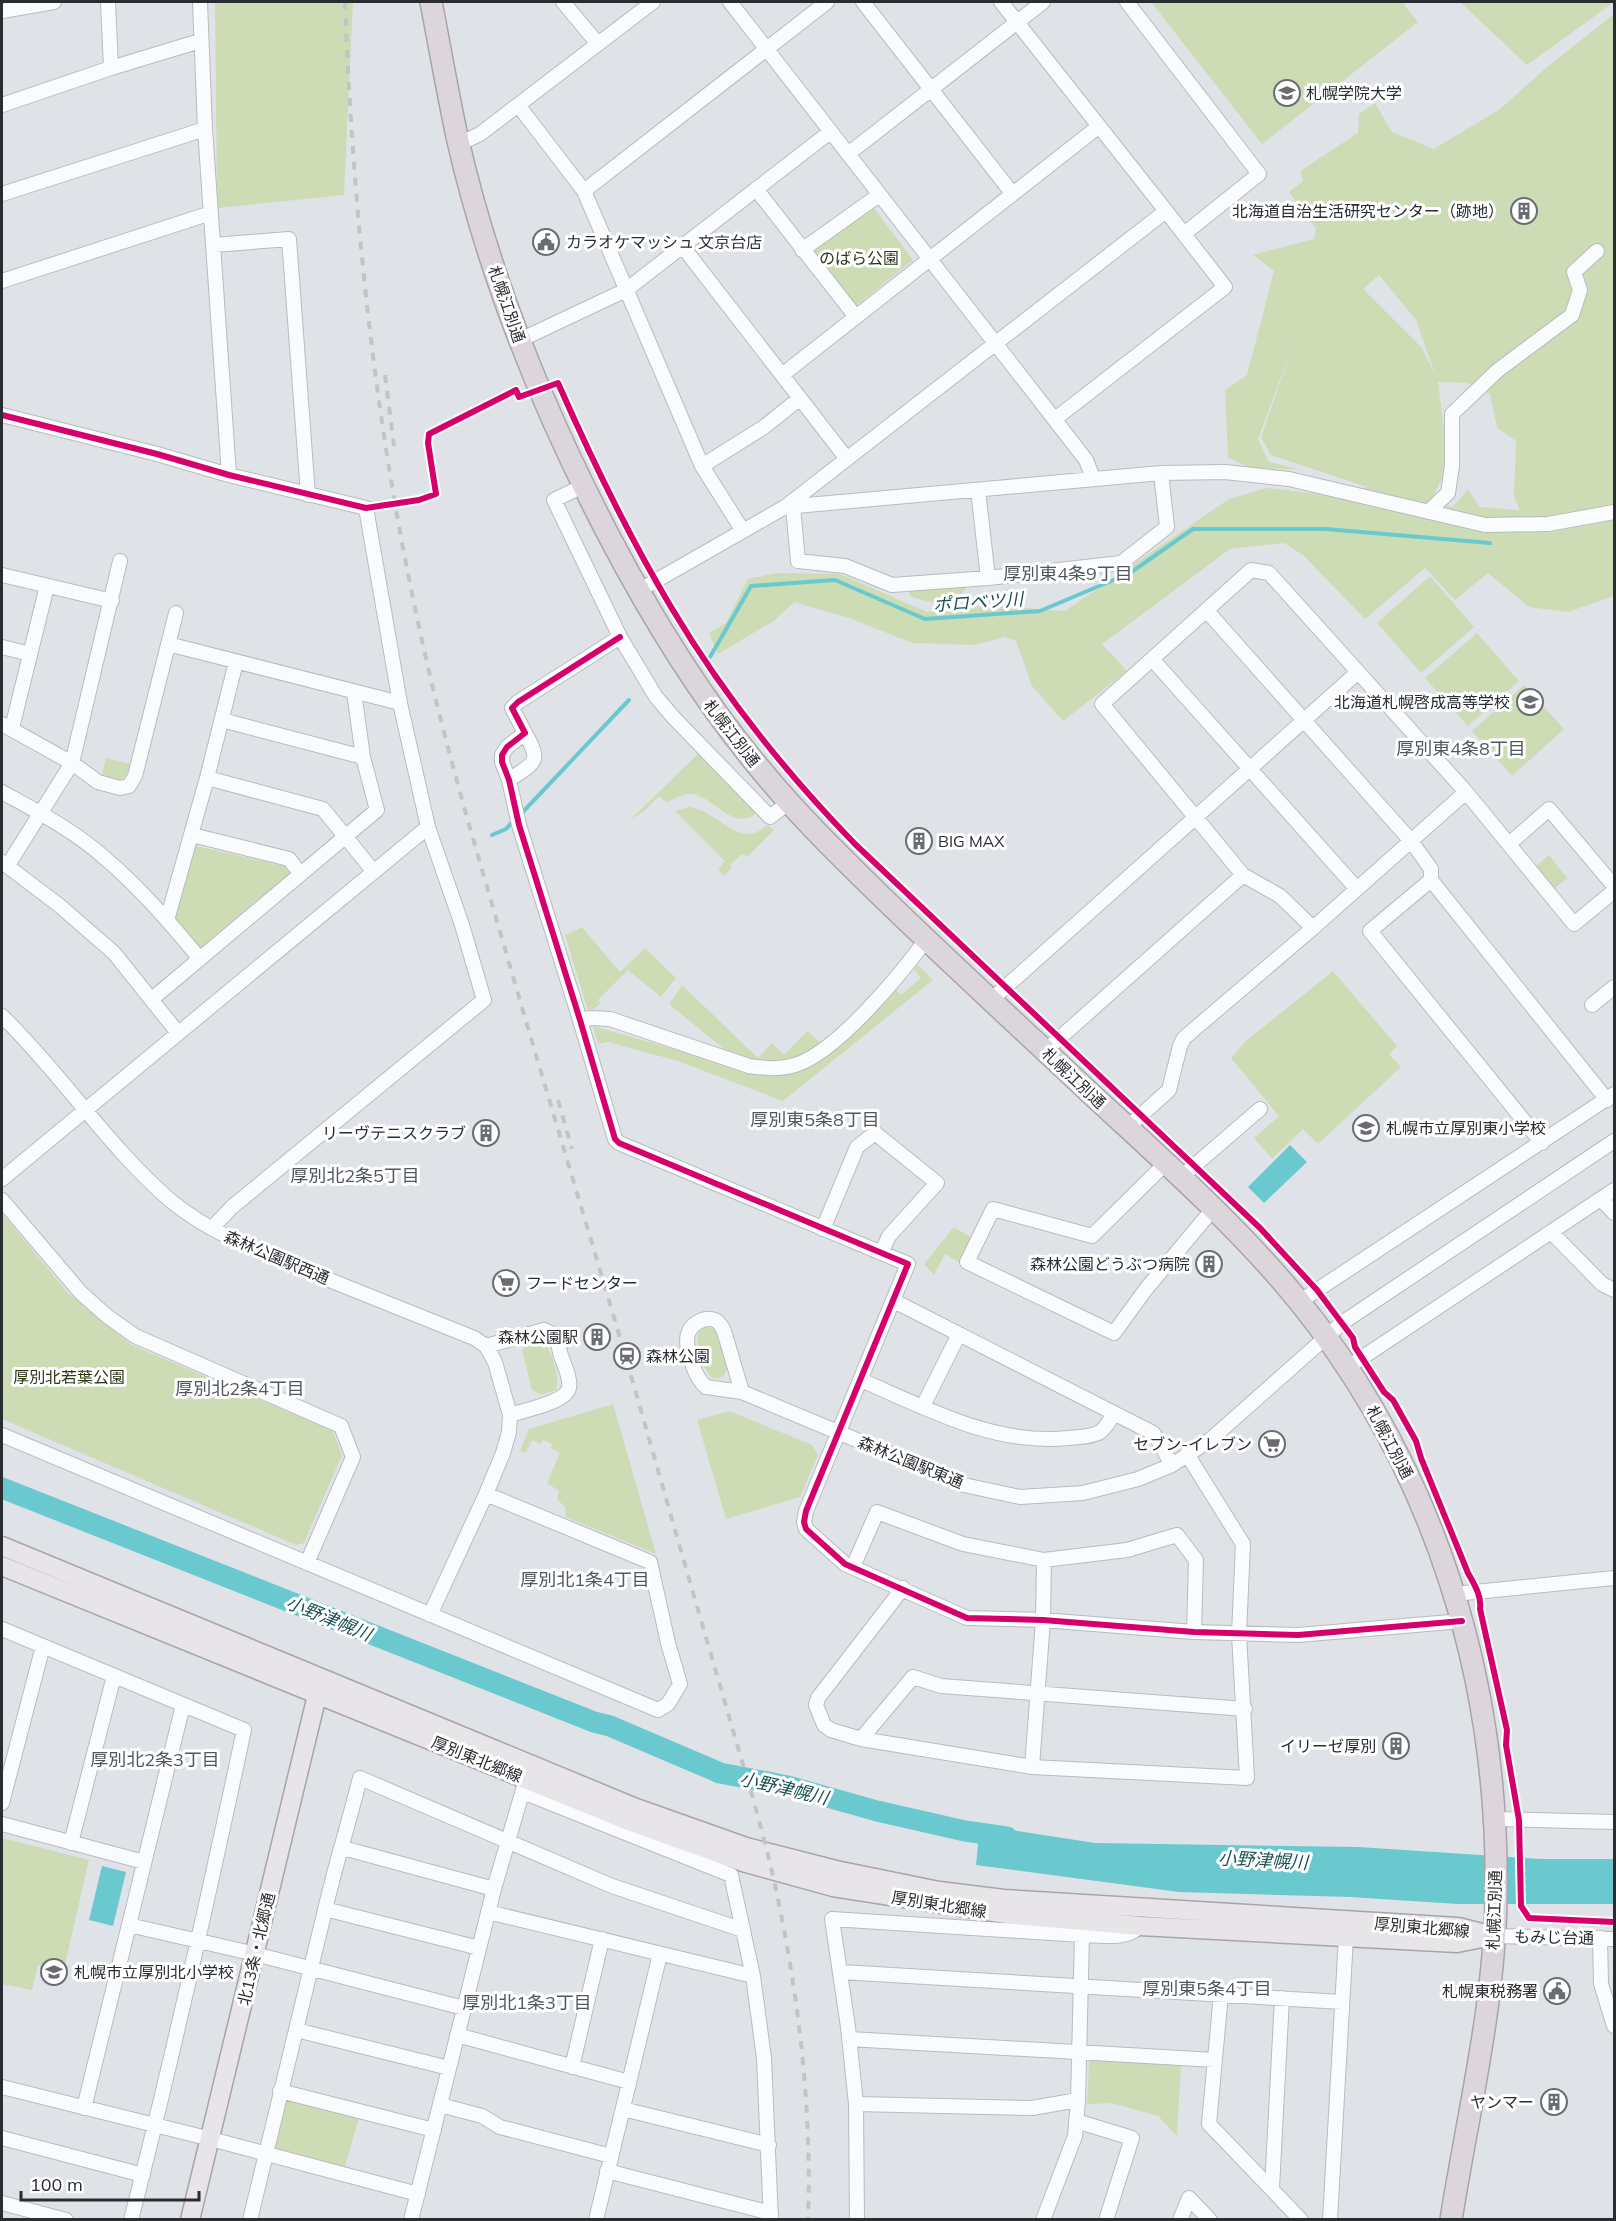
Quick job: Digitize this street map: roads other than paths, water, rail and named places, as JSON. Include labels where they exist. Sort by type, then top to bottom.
[{"type":"highway","name":"札幌江別通","points":[[432,2],[459,144],[500,286],[539,390],[583,486],[638,591],[703,695],[741,745],[823,839],[990,1001],[1245,1240],[1299,1302],[1348,1367],[1406,1470],[1435,1537],[1455,1594],[1479,1686],[1496,1826],[1496,1904],[1488,2013],[1451,2220]]},
{"type":"main road","name":"厚別東北郷線","points":[[2,1546],[319,1686],[525,1785],[728,1856],[833,1887],[1013,1915],[1140,1926],[1457,1942],[1494,1936]]},
{"type":"main road","name":"厚別東北郷線","points":[[2,1566],[636,1808],[746,1847],[836,1870],[939,1891],[1004,1899],[1458,1927],[1494,1936]]},
{"type":"main road","name":"北13条・北郷通","points":[[190,2220],[319,1686]]},
{"type":"street","points":[[2,11],[54,2]]},
{"type":"street","points":[[108,2],[111,68]]},
{"type":"street","points":[[200,2],[205,129],[229,475]]},
{"type":"street","points":[[563,2],[598,45]]},
{"type":"street","points":[[459,144],[480,134],[653,2]]},
{"type":"street","points":[[729,2],[1086,460],[1093,478]]},
{"type":"street","points":[[584,190],[827,2]]},
{"type":"street","points":[[863,2],[1012,193]]},
{"type":"street","points":[[1000,2],[1225,287],[1055,420]]},
{"type":"street","points":[[848,154],[1043,2]]},
{"type":"street","points":[[1127,2],[1259,174],[1184,234]]},
{"type":"street","points":[[2,105],[200,41]]},
{"type":"street","points":[[518,105],[584,190],[702,466],[743,531]]},
{"type":"street","points":[[782,375],[1098,127]]},
{"type":"street","points":[[2,194],[205,129]]},
{"type":"street","points":[[520,340],[626,290],[830,132]]},
{"type":"street","points":[[756,189],[856,317]]},
{"type":"street","points":[[802,250],[879,195]]},
{"type":"street","points":[[638,591],[789,507],[847,459],[1166,211]]},
{"type":"street","points":[[2,281],[211,213]]},
{"type":"street","points":[[214,245],[289,239],[308,495]]},
{"type":"street","points":[[683,247],[847,459]]},
{"type":"street","points":[[1428,512],[1448,493],[1452,466],[1452,414],[1497,371],[1572,315],[1580,290],[1574,272],[1597,251]]},
{"type":"street","points":[[702,466],[764,427],[799,399]]},
{"type":"street","points":[[2,415],[157,454],[229,475],[366,508],[400,704],[428,827],[462,925],[484,1000],[232,1207],[212,1228]]},
{"type":"street","points":[[789,507],[1093,478],[1161,473],[1225,472],[1289,479],[1485,525],[1548,524],[1614,512]]},
{"type":"street","points":[[789,507],[798,561],[845,566],[892,585],[988,578],[1121,563],[1167,527],[1161,473]]},
{"type":"street","points":[[583,486],[554,500],[620,637],[656,697],[770,817],[789,802]]},
{"type":"street","points":[[978,490],[988,578]]},
{"type":"street","points":[[120,561],[72,763],[5,863],[114,953],[178,1033]]},
{"type":"street","points":[[1313,928],[1280,896],[1243,875],[1102,704],[1251,570],[1269,573],[1466,792],[1574,924],[1614,889],[1549,809],[1509,844]]},
{"type":"street","points":[[2,575],[112,601]]},
{"type":"street","points":[[47,586],[30,654],[7,726],[72,763],[98,783],[123,788],[132,784],[176,613]]},
{"type":"street","points":[[1207,611],[1411,841],[1431,869],[1431,880],[1611,1097],[1299,1302]]},
{"type":"street","points":[[509,780],[531,765],[536,758],[512,708],[620,637]]},
{"type":"street","points":[[168,644],[400,704]]},
{"type":"street","points":[[2,647],[30,654]]},
{"type":"street","points":[[1152,659],[1357,889]]},
{"type":"street","points":[[167,920],[192,835],[236,662]]},
{"type":"street","points":[[990,1001],[1358,672]]},
{"type":"street","points":[[152,999],[377,810],[363,757],[354,692]]},
{"type":"street","points":[[222,720],[363,757]]},
{"type":"street","points":[[525,733],[507,747],[502,755],[502,762],[509,780],[519,825],[615,1139],[619,1143],[908,1264],[806,1511],[804,1522],[806,1529],[845,1564],[967,1617],[1043,1620],[1194,1632],[1298,1635],[1462,1620]]},
{"type":"street","points":[[207,778],[323,809],[374,872]]},
{"type":"street","points":[[2,792],[75,835],[106,858],[167,920],[200,960]]},
{"type":"street","points":[[1127,1128],[1169,1090],[1184,1038],[1313,928],[1466,792]]},
{"type":"street","points":[[2,1179],[428,827]]},
{"type":"street","points":[[192,835],[289,859],[300,873]]},
{"type":"street","points":[[1045,1051],[1243,875]]},
{"type":"street","points":[[1431,880],[1370,932],[1542,1143]]},
{"type":"street","points":[[580,1020],[610,1019],[749,1066],[773,1069],[795,1065],[813,1058],[833,1043],[902,973],[926,940]]},
{"type":"street","points":[[1592,1005],[1614,987]]},
{"type":"street","name":"森林公園駅西通","points":[[2,1016],[27,1041],[84,1110],[142,1174],[165,1195],[212,1228],[248,1247],[474,1338],[486,1346]]},
{"type":"street","points":[[1213,1209],[1146,1289],[1114,1333],[967,1262],[993,1209],[1092,1236],[1172,1171],[1260,1109]]},
{"type":"street","points":[[823,1229],[857,1147],[875,1133],[937,1183],[889,1236],[881,1253]]},
{"type":"street","name":"森林公園駅東通","points":[[742,1392],[720,1324],[715,1320],[706,1319],[694,1324],[686,1342],[700,1382],[712,1389],[742,1392],[964,1485],[1020,1497],[1083,1493],[1138,1479],[1172,1464],[1210,1440],[1350,1317],[1614,1141]]},
{"type":"street","points":[[1348,1367],[1614,1190]]},
{"type":"street","points":[[1601,1199],[1614,1213]]},
{"type":"street","points":[[2,1200],[81,1293],[135,1336],[341,1426],[353,1457],[307,1563]]},
{"type":"street","points":[[1551,1232],[1602,1284],[1614,1290]]},
{"type":"street","points":[[894,1301],[1155,1435],[1172,1464]]},
{"type":"street","points":[[430,1615],[486,1494],[507,1441],[510,1414],[495,1362],[486,1346],[544,1330],[552,1333],[557,1340],[569,1383],[566,1393],[557,1400],[510,1414]]},
{"type":"street","points":[[923,1406],[959,1334]]},
{"type":"street","points":[[861,1380],[988,1432],[1034,1439],[1068,1438],[1097,1433],[1104,1429],[1114,1414]]},
{"type":"street","points":[[2,1435],[658,1710],[668,1704],[680,1684],[668,1643],[650,1562],[486,1494]]},
{"type":"street","points":[[903,1588],[818,1698],[816,1705],[824,1725],[831,1730],[861,1739],[1032,1767],[1247,1778],[1245,1708],[1239,1634],[1243,1544],[1187,1454]]},
{"type":"street","points":[[853,1567],[877,1512],[963,1544],[1044,1560],[1127,1550],[1177,1535],[1196,1560],[1194,1632]]},
{"type":"street","points":[[1032,1767],[1043,1620],[1044,1560]]},
{"type":"street","points":[[1455,1594],[1614,1578]]},
{"type":"street","points":[[2,1629],[244,1730],[199,1941],[156,2127],[131,2220]]},
{"type":"street","points":[[2,1803],[43,1646]]},
{"type":"street","points":[[71,1843],[114,1676]]},
{"type":"street","points":[[861,1739],[913,1677],[941,1686],[1037,1695],[1245,1708]]},
{"type":"street","points":[[84,2108],[183,1705]]},
{"type":"street","points":[[250,2220],[325,1909],[360,1778],[612,1886],[743,1930]]},
{"type":"street","points":[[411,2220],[494,1888],[525,1785],[730,1875],[753,1976],[764,2058],[771,2216],[607,2171]]},
{"type":"street","points":[[1496,1826],[1614,1822]]},
{"type":"street","points":[[2,1824],[144,1862]]},
{"type":"street","points":[[343,1848],[494,1888]]},
{"type":"street","points":[[325,1909],[479,1948]]},
{"type":"street","points":[[489,1912],[753,1976]]},
{"type":"street","points":[[857,2220],[856,2104],[841,1972],[832,1919],[1125,1936],[1135,1932],[1140,1926]]},
{"type":"street","points":[[129,1925],[255,1954],[464,2008]]},
{"type":"street","points":[[1043,2220],[1075,2136],[1080,2051],[1079,1985],[1082,1935]]},
{"type":"street","name":"もみじ台通","points":[[1494,1936],[1614,1939]]},
{"type":"street","points":[[1330,2220],[1346,1937]]},
{"type":"street","points":[[1600,1938],[1601,1984],[1614,2026]]},
{"type":"street","points":[[572,2067],[602,1939]]},
{"type":"street","points":[[596,2220],[660,1953]]},
{"type":"street","points":[[841,1972],[1342,2002]]},
{"type":"street","points":[[1221,1994],[1209,2124],[1302,2220]]},
{"type":"street","points":[[1272,2188],[1282,1998]]},
{"type":"street","points":[[296,2030],[449,2068]]},
{"type":"street","points":[[458,2036],[629,2082]]},
{"type":"street","points":[[849,2038],[1215,2060]]},
{"type":"street","points":[[2,2087],[211,2139],[417,2194]]},
{"type":"street","points":[[280,2091],[434,2130]]},
{"type":"street","points":[[856,2104],[1032,2108],[1078,2100]]},
{"type":"street","points":[[440,2105],[482,2116],[500,2127],[611,2156]]},
{"type":"street","points":[[623,2109],[769,2145]]},
{"type":"street","points":[[1076,2121],[1132,2138],[1106,2220]]},
{"type":"street","points":[[2,2138],[143,2175]]},
{"type":"street","points":[[1180,2220],[1189,2198],[1210,2220]]},
{"type":"street","points":[[2,2203],[66,2220]]},
{"type":"water","points":[[1290,1145],[1307,1162],[1264,1203],[1248,1187]]},
{"type":"water","points":[[980,1825],[1095,1843],[1359,1847],[1541,1859],[1614,1859],[1614,1904],[1457,1904],[1350,1897],[1179,1892],[976,1865]]},
{"type":"water","points":[[102,1866],[126,1872],[113,1926],[89,1920]]},
{"type":"waterway","name":"ポロベツ川","points":[[710,657],[751,586],[835,580],[925,619],[1040,611],[1130,573],[1193,529],[1326,529],[1490,543]]},
{"type":"waterway","name":"ポロベツ川","points":[[520,815],[629,700]]},
{"type":"waterway","name":"ポロベツ川","points":[[492,835],[506,829],[514,820]]},
{"type":"waterway","name":"小野津幌川","points":[[2,1488],[594,1722],[610,1726],[720,1773],[788,1786],[877,1811],[965,1831],[1007,1837]]},
{"type":"railway","points":[[345,2],[360,241],[369,320],[391,479],[421,636],[469,824],[628,1366],[770,1865],[791,1972],[802,2054],[808,2137],[808,2220]]},
{"type":"railway","points":[[385,375],[394,446]]},
{"type":"railway","points":[[558,1100],[572,1149]]},
{"type":"place","name":"札幌学院大学","points":[[1287,93]]},
{"type":"place","name":"北海道自治生活研究センター（跡地）","points":[[1524,211]]},
{"type":"place","name":"カラオケマッシュ 文京台店","points":[[546,242]]},
{"type":"place","name":"北海道札幌啓成高等学校","points":[[1530,702]]},
{"type":"place","name":"BIG MAX","points":[[919,841]]},
{"type":"place","name":"札幌市立厚別東小学校","points":[[1366,1128]]},
{"type":"place","name":"リーヴテニスクラブ","points":[[486,1133]]},
{"type":"place","name":"森林公園どうぶつ病院","points":[[1209,1264]]},
{"type":"place","name":"フードセンター","points":[[506,1283]]},
{"type":"place","name":"森林公園駅","points":[[597,1337]]},
{"type":"place","name":"森林公園","points":[[627,1356]]},
{"type":"place","name":"セブン-イレブン","points":[[1272,1444]]},
{"type":"place","name":"イリーゼ厚別","points":[[1396,1746]]},
{"type":"place","name":"札幌市立厚別北小学校","points":[[54,1972]]},
{"type":"place","name":"札幌東税務署","points":[[1557,1991]]},
{"type":"place","name":"ヤンマー","points":[[1554,2102]]},
{"type":"district","name":"厚別東4条9丁目","points":[[1068,573]]},
{"type":"district","name":"厚別東4条8丁目","points":[[1461,748]]},
{"type":"district","name":"厚別東5条8丁目","points":[[815,1119]]},
{"type":"district","name":"厚別北2条5丁目","points":[[355,1175]]},
{"type":"district","name":"厚別北2条4丁目","points":[[240,1388]]},
{"type":"district","name":"厚別北1条4丁目","points":[[585,1579]]},
{"type":"district","name":"厚別北2条3丁目","points":[[155,1759]]},
{"type":"district","name":"厚別東5条4丁目","points":[[1207,1988]]},
{"type":"district","name":"厚別北1条3丁目","points":[[527,2002]]},
{"type":"park label","name":"のばら公園","points":[[859,258]]},
{"type":"park label","name":"厚別北若葉公園","points":[[69,1377]]}]
